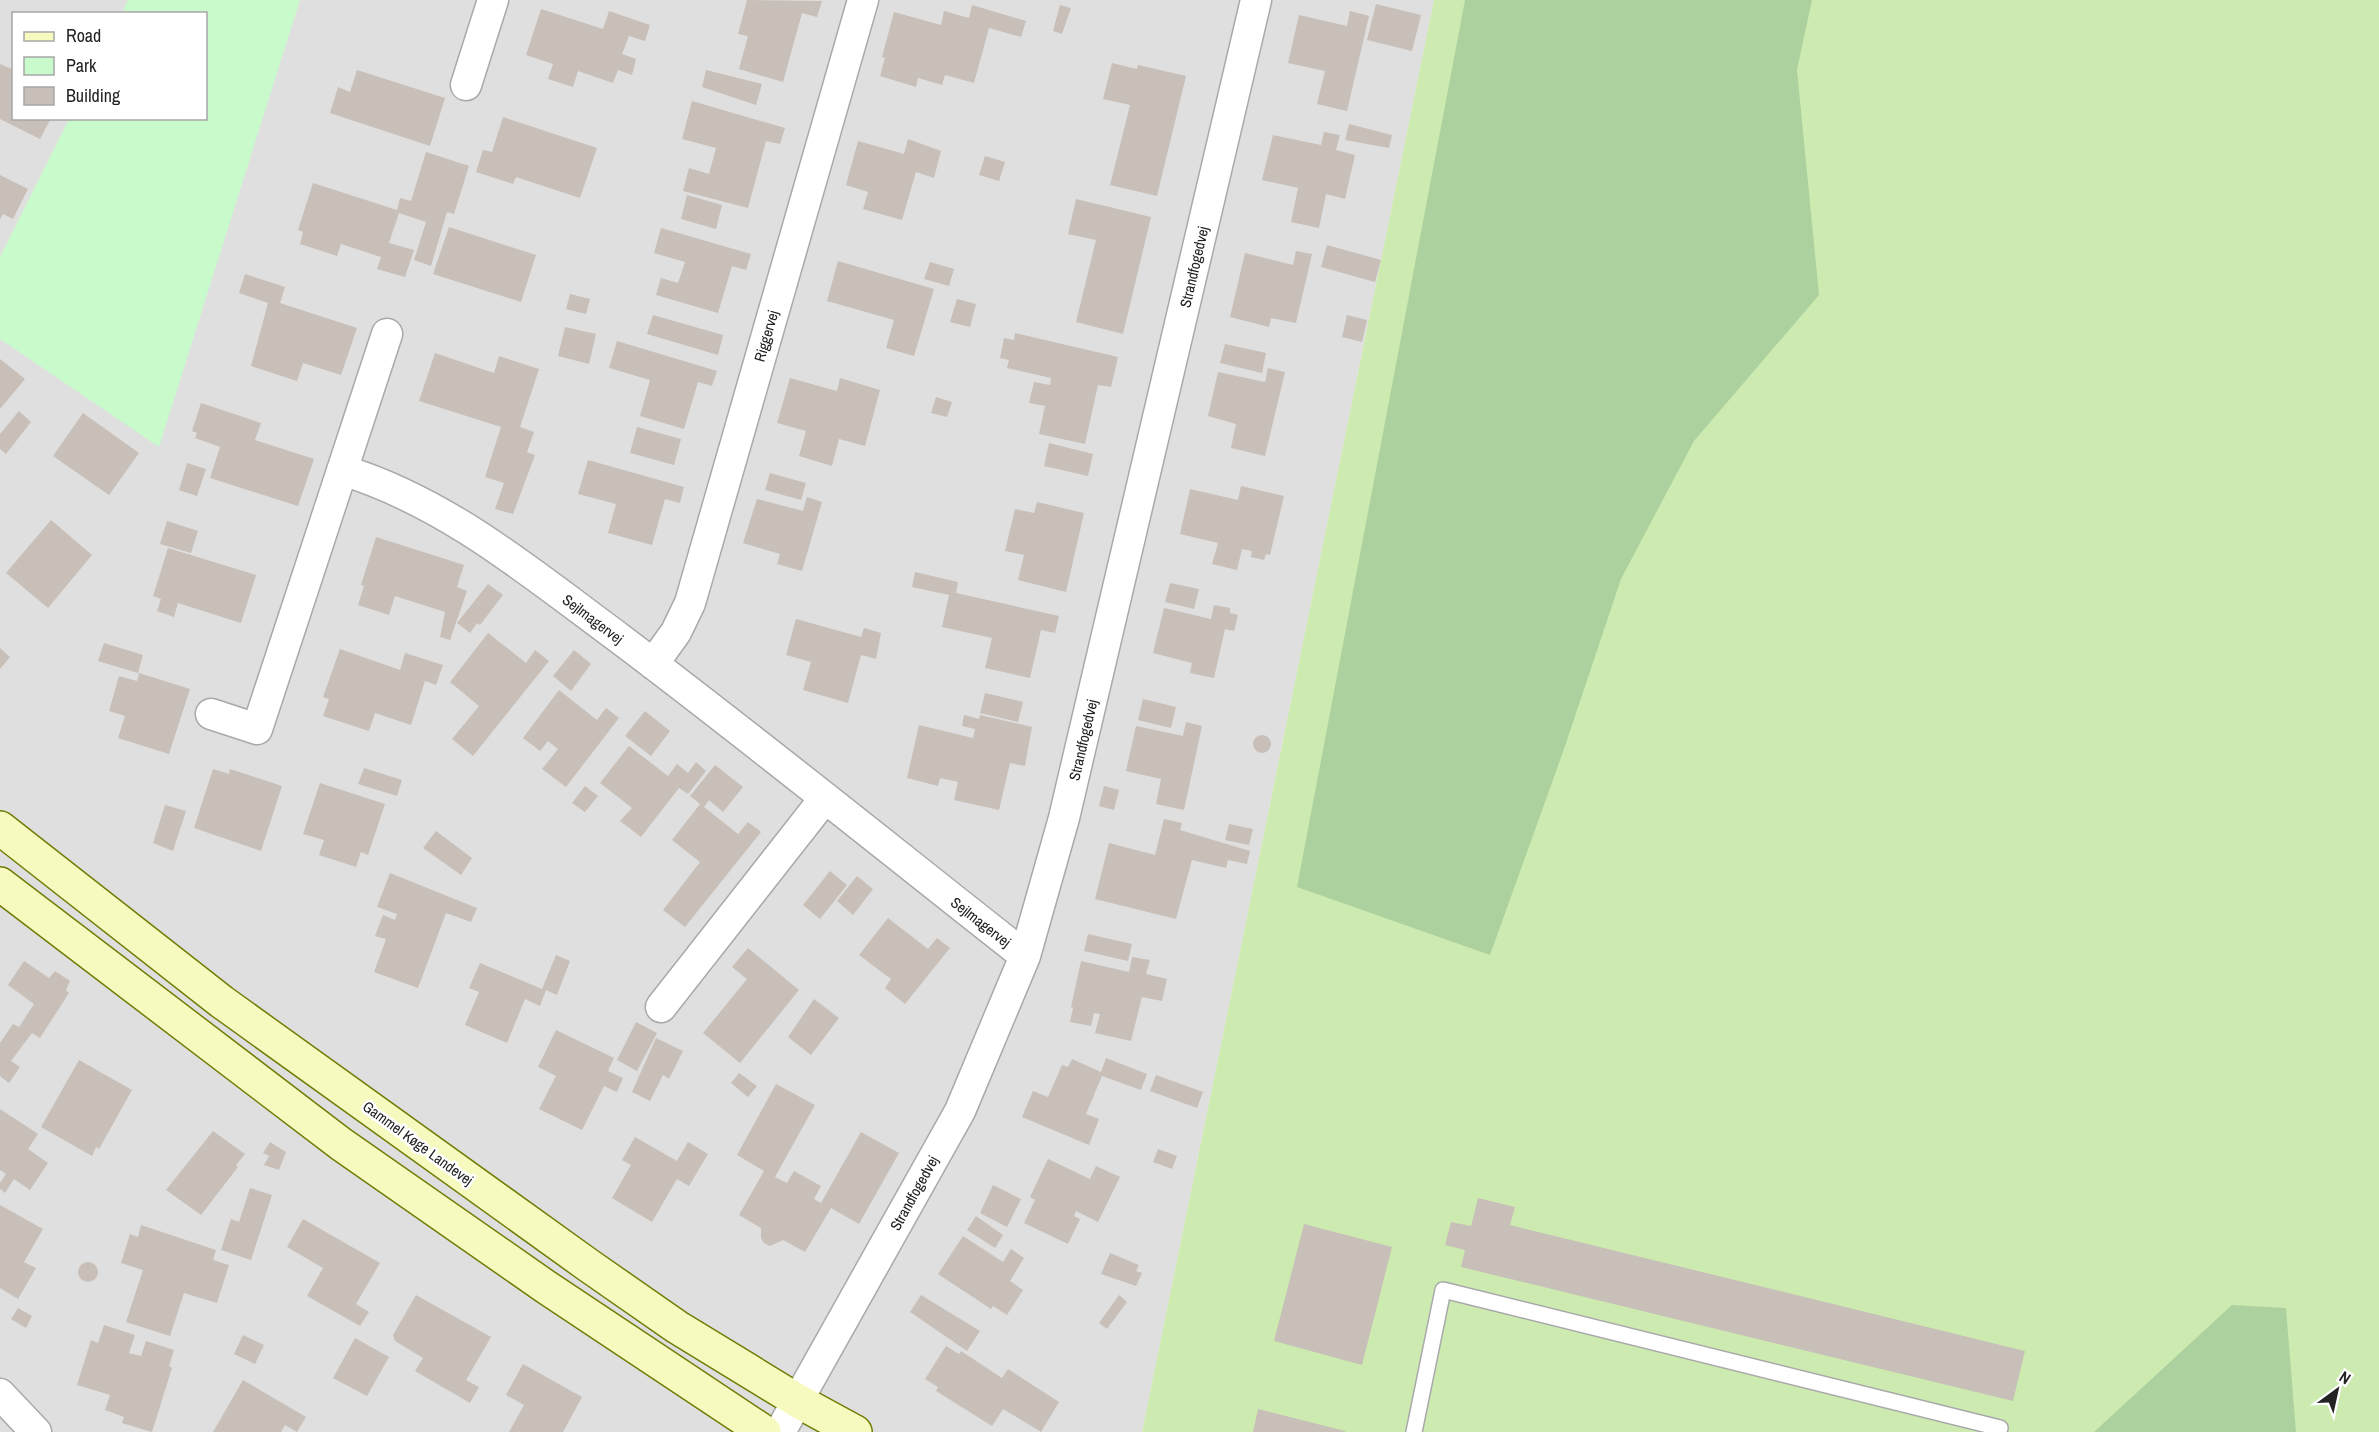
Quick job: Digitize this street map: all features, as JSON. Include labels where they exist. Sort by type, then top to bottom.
[{"type":"main road","name":"Gammel Køge Landevej","points":[[0,828],[222,1002],[519,1216],[677,1326],[798,1401],[855,1432]]},
{"type":"main road","points":[[0,884],[341,1144],[546,1287],[764,1432]]},
{"type":"street","points":[[466,85],[493,0]]},
{"type":"street","name":"Riggervej","points":[[653,664],[676,632],[690,603],[862,0]]},
{"type":"street","name":"Strandfogedvej","points":[[780,1432],[960,1111],[1025,956],[1064,818],[1256,0]]},
{"type":"street","points":[[211,714],[257,729],[387,334]]},
{"type":"street","name":"Sejlmagervej","points":[[342,470],[374,480],[482,537],[653,664],[1025,956]]},
{"type":"street","points":[[661,1007],[825,798]]},
{"type":"street","points":[[0,1394],[36,1432]]},
{"type":"lane","points":[[1414,1432],[1443,1290],[2000,1428]]},
{"type":"shaded area","points":[[0,0],[1434,0],[1142,1432],[0,1432]]},
{"type":"green space","points":[[128,0],[300,0],[159,447],[0,339],[0,257],[68,120],[207,120],[207,12],[122,12]]},
{"type":"green space","points":[[1434,0],[2379,0],[2379,1432],[1142,1432]]},
{"type":"green space","points":[[1465,0],[1812,0],[1797,70],[1819,295],[1694,441],[1621,579],[1563,752],[1490,955],[1297,887]]},
{"type":"green space","points":[[2232,1305],[2286,1308],[2296,1432],[2094,1432]]},
{"type":"building","points":[[747,0],[822,1],[817,17],[802,13],[783,82],[739,69],[748,36],[738,34]]},
{"type":"building","points":[[1376,4],[1421,15],[1412,51],[1367,40]]},
{"type":"building","points":[[972,5],[1026,21],[1021,37],[989,28],[974,83],[945,75],[942,85],[918,78],[916,87],[880,76],[885,58],[882,57],[894,12],[941,25],[944,11],[969,18]]},
{"type":"building","points":[[1060,5],[1071,8],[1062,34],[1053,31]]},
{"type":"building","points":[[541,9],[603,29],[609,11],[650,25],[645,41],[629,36],[622,54],[636,59],[632,75],[618,70],[613,83],[578,71],[573,87],[548,79],[553,64],[526,55]]},
{"type":"building","points":[[1350,11],[1369,16],[1347,111],[1317,104],[1325,71],[1288,63],[1299,15],[1347,26]]},
{"type":"building","points":[[1112,63],[1137,69],[1138,65],[1186,76],[1157,196],[1110,185],[1130,105],[1103,99]]},
{"type":"building","points":[[0,64],[12,69],[12,120],[50,120],[40,139],[0,119]]},
{"type":"building","points":[[357,70],[445,98],[430,146],[330,113],[338,87],[350,92]]},
{"type":"building","points":[[706,70],[762,84],[756,105],[702,87]]},
{"type":"building","points":[[692,101],[785,128],[780,144],[766,141],[748,208],[683,191],[689,168],[709,174],[716,148],[682,139]]},
{"type":"building","points":[[503,117],[597,148],[580,198],[516,177],[513,184],[476,172],[483,150],[492,152]]},
{"type":"building","points":[[1349,124],[1392,135],[1389,148],[1345,140]]},
{"type":"building","points":[[1324,132],[1340,135],[1336,150],[1355,155],[1345,199],[1326,194],[1319,228],[1291,222],[1298,188],[1262,180],[1273,135],[1321,145]]},
{"type":"building","points":[[908,139],[941,151],[934,178],[916,172],[902,220],[863,209],[868,192],[846,185],[858,141],[904,154]]},
{"type":"building","points":[[426,152],[469,166],[454,214],[447,212],[431,266],[414,260],[426,222],[399,213],[389,243],[414,250],[405,277],[377,269],[381,257],[341,244],[337,256],[300,244],[303,232],[298,230],[313,183],[397,210],[400,198],[411,201]]},
{"type":"building","points":[[985,156],[1005,162],[999,181],[979,175]]},
{"type":"building","points":[[0,175],[28,189],[13,219],[3,214],[0,219]]},
{"type":"building","points":[[687,195],[722,205],[716,229],[681,219]]},
{"type":"building","points":[[1076,199],[1151,217],[1123,334],[1076,322],[1096,240],[1068,234]]},
{"type":"building","points":[[449,227],[536,255],[521,302],[433,274]]},
{"type":"building","points":[[661,228],[751,254],[746,270],[732,266],[718,313],[656,295],[661,278],[678,283],[685,262],[654,253]]},
{"type":"building","points":[[1327,245],[1381,260],[1375,282],[1321,267]]},
{"type":"building","points":[[1296,251],[1312,254],[1296,323],[1271,318],[1269,327],[1230,317],[1245,253],[1293,265]]},
{"type":"building","points":[[838,261],[934,289],[914,356],[886,348],[894,320],[827,301]]},
{"type":"building","points":[[930,262],[954,269],[949,286],[924,279]]},
{"type":"building","points":[[245,274],[285,287],[280,303],[357,328],[341,375],[303,363],[297,381],[251,366],[268,303],[239,293]]},
{"type":"building","points":[[570,294],[590,299],[586,314],[566,309]]},
{"type":"building","points":[[957,299],[976,304],[970,327],[950,322]]},
{"type":"building","points":[[653,315],[723,335],[718,355],[647,334]]},
{"type":"building","points":[[1347,315],[1367,320],[1362,342],[1342,337]]},
{"type":"building","points":[[565,327],[596,334],[589,364],[558,356]]},
{"type":"building","points":[[1015,333],[1118,357],[1111,387],[1098,385],[1085,444],[1039,434],[1045,406],[1029,403],[1034,382],[1050,385],[1051,378],[1007,368],[1009,360],[1000,358],[1004,338],[1014,340]]},
{"type":"building","points":[[617,341],[717,371],[712,386],[698,382],[684,429],[640,416],[650,380],[609,368]]},
{"type":"building","points":[[1225,344],[1266,353],[1262,373],[1220,363]]},
{"type":"building","points":[[435,353],[494,373],[499,356],[539,369],[520,427],[534,432],[527,452],[535,455],[513,514],[495,509],[504,483],[485,477],[501,427],[419,401]]},
{"type":"building","points":[[0,359],[25,379],[0,409]]},
{"type":"building","points":[[1268,368],[1285,372],[1265,456],[1231,448],[1236,424],[1208,416],[1218,372],[1265,382]]},
{"type":"building","points":[[790,378],[837,391],[840,378],[880,390],[865,446],[839,439],[832,466],[799,456],[806,431],[777,423]]},
{"type":"building","points":[[936,397],[952,402],[947,417],[931,413]]},
{"type":"building","points":[[201,403],[261,423],[255,440],[314,459],[298,506],[210,478],[220,447],[195,438],[197,433],[192,431]]},
{"type":"building","points":[[19,411],[31,422],[6,454],[0,449],[0,434]]},
{"type":"building","points":[[83,413],[139,453],[109,495],[53,456]]},
{"type":"building","points":[[637,427],[681,439],[674,465],[630,453]]},
{"type":"building","points":[[1049,443],[1093,454],[1088,476],[1044,466]]},
{"type":"building","points":[[588,460],[684,487],[680,503],[665,499],[652,545],[608,533],[616,504],[578,494]]},
{"type":"building","points":[[187,463],[206,469],[197,496],[179,490]]},
{"type":"building","points":[[770,473],[806,483],[801,500],[765,490]]},
{"type":"building","points":[[1241,486],[1284,496],[1270,555],[1266,554],[1264,560],[1251,557],[1252,551],[1242,549],[1237,570],[1212,564],[1218,543],[1180,534],[1190,489],[1238,500]]},
{"type":"building","points":[[807,497],[822,502],[802,571],[777,564],[780,554],[743,543],[757,499],[803,511]]},
{"type":"building","points":[[1037,502],[1084,513],[1066,592],[1018,580],[1024,555],[1005,551],[1015,509],[1034,513]]},
{"type":"building","points":[[51,520],[92,555],[48,608],[6,573]]},
{"type":"building","points":[[167,521],[198,531],[191,553],[160,544]]},
{"type":"building","points":[[376,537],[464,565],[457,587],[467,591],[450,640],[440,637],[445,612],[395,596],[389,615],[358,605],[364,586],[361,585]]},
{"type":"building","points":[[168,548],[256,575],[241,623],[178,603],[174,617],[157,611],[161,599],[153,596]]},
{"type":"building","points":[[915,572],[958,582],[956,593],[1059,616],[1055,633],[1041,630],[1030,678],[985,668],[992,638],[942,627],[949,595],[912,587]]},
{"type":"building","points":[[1170,583],[1199,589],[1194,609],[1165,602]]},
{"type":"building","points":[[488,584],[503,595],[480,625],[477,623],[470,633],[457,623]]},
{"type":"building","points":[[1214,605],[1230,608],[1230,613],[1238,615],[1234,631],[1225,629],[1214,678],[1190,673],[1192,663],[1153,653],[1164,608],[1211,619]]},
{"type":"building","points":[[796,619],[861,637],[864,628],[881,633],[876,659],[861,655],[848,703],[803,690],[811,662],[786,655]]},
{"type":"building","points":[[488,633],[526,663],[535,650],[549,661],[473,756],[452,739],[479,706],[450,682]]},
{"type":"building","points":[[104,643],[143,655],[138,673],[98,661]]},
{"type":"building","points":[[0,648],[10,657],[0,669]]},
{"type":"building","points":[[340,649],[400,670],[405,653],[443,665],[436,685],[425,681],[411,725],[375,713],[369,731],[323,716],[329,699],[323,697]]},
{"type":"building","points":[[574,650],[591,664],[571,691],[553,676]]},
{"type":"building","points":[[139,673],[190,689],[169,754],[118,738],[125,716],[109,711],[119,676],[137,681]]},
{"type":"building","points":[[559,690],[597,720],[606,708],[619,718],[566,787],[542,769],[558,749],[548,741],[540,751],[523,738]]},
{"type":"building","points":[[985,693],[1023,702],[1018,722],[980,713]]},
{"type":"building","points":[[1143,699],[1176,707],[1171,728],[1138,720]]},
{"type":"building","points":[[645,711],[670,731],[651,756],[625,736]]},
{"type":"building","points":[[964,715],[979,719],[980,715],[1032,727],[1025,766],[1010,763],[999,810],[954,800],[958,782],[940,778],[938,786],[907,778],[919,725],[973,738],[975,729],[962,726]]},
{"type":"building","points":[[1186,722],[1202,726],[1184,810],[1156,804],[1161,779],[1126,771],[1136,726],[1183,736]]},
{"type":"building","points":[[1262,735],[1268,738],[1271,744],[1268,750],[1262,753],[1256,750],[1253,744],[1256,738]]},
{"type":"building","points":[[629,746],[668,776],[677,764],[688,773],[696,762],[706,771],[688,794],[679,788],[641,837],[620,821],[632,808],[600,783]]},
{"type":"building","points":[[715,765],[743,787],[723,812],[709,800],[704,807],[738,834],[748,822],[761,832],[685,927],[663,910],[700,862],[672,840],[700,804],[690,796]]},
{"type":"building","points":[[364,768],[402,780],[397,796],[358,784]]},
{"type":"building","points":[[213,769],[229,774],[230,769],[282,786],[261,851],[194,828]]},
{"type":"building","points":[[320,783],[385,804],[368,855],[361,852],[356,867],[319,855],[324,840],[303,834]]},
{"type":"building","points":[[585,786],[598,796],[585,812],[572,803]]},
{"type":"building","points":[[1104,786],[1119,790],[1114,810],[1099,806]]},
{"type":"building","points":[[165,805],[186,811],[173,851],[153,843]]},
{"type":"building","points":[[1164,819],[1182,823],[1180,830],[1250,851],[1247,864],[1228,860],[1226,868],[1192,860],[1176,919],[1095,899],[1109,843],[1155,855]]},
{"type":"building","points":[[1229,824],[1253,829],[1249,845],[1225,840]]},
{"type":"building","points":[[436,831],[472,858],[461,875],[423,848]]},
{"type":"building","points":[[830,871],[847,885],[820,919],[803,905]]},
{"type":"building","points":[[390,873],[477,908],[471,922],[446,913],[418,988],[374,972],[386,939],[375,936],[383,915],[395,920],[397,914],[377,907]]},
{"type":"building","points":[[857,876],[873,889],[853,915],[837,901]]},
{"type":"building","points":[[888,918],[928,949],[937,938],[950,948],[905,1004],[885,988],[891,979],[859,955]]},
{"type":"building","points":[[1088,934],[1132,944],[1128,961],[1084,951]]},
{"type":"building","points":[[748,948],[799,990],[740,1063],[703,1033],[747,979],[732,967]]},
{"type":"building","points":[[556,955],[570,961],[557,995],[546,990],[540,1006],[525,999],[507,1043],[465,1025],[479,992],[469,988],[480,963],[542,989]]},
{"type":"building","points":[[1132,957],[1150,960],[1146,974],[1167,979],[1162,1001],[1142,997],[1131,1041],[1095,1033],[1100,1014],[1094,1013],[1091,1026],[1070,1022],[1081,961],[1129,972]]},
{"type":"building","points":[[24,961],[49,978],[55,971],[70,981],[66,990],[69,993],[40,1038],[32,1033],[11,1061],[20,1067],[9,1083],[0,1076],[0,1043],[13,1024],[19,1027],[34,1004],[8,985]]},
{"type":"building","points":[[814,999],[839,1018],[811,1055],[788,1037]]},
{"type":"building","points":[[636,1022],[657,1033],[637,1071],[617,1060]]},
{"type":"building","points":[[556,1030],[614,1058],[608,1071],[623,1078],[617,1092],[604,1086],[582,1130],[539,1109],[556,1076],[538,1067]]},
{"type":"building","points":[[656,1038],[683,1051],[669,1079],[663,1075],[650,1101],[632,1092]]},
{"type":"building","points":[[1106,1058],[1147,1074],[1141,1090],[1102,1076],[1086,1114],[1099,1119],[1089,1145],[1022,1117],[1033,1091],[1048,1097],[1062,1065],[1068,1067],[1072,1059],[1101,1072]]},
{"type":"building","points":[[79,1060],[132,1090],[99,1149],[96,1147],[92,1156],[41,1127]]},
{"type":"building","points":[[739,1073],[757,1086],[748,1097],[731,1083]]},
{"type":"building","points":[[1156,1075],[1203,1092],[1197,1108],[1150,1091]]},
{"type":"building","points":[[776,1084],[815,1105],[775,1177],[787,1183],[794,1171],[821,1186],[814,1199],[821,1203],[861,1132],[899,1153],[859,1224],[831,1208],[805,1252],[783,1240],[770,1246],[764,1243],[761,1238],[761,1228],[739,1215],[764,1171],[737,1155]]},
{"type":"building","points":[[0,1109],[38,1134],[28,1149],[48,1163],[30,1190],[14,1179],[5,1193],[0,1189],[0,1183],[6,1174],[0,1170]]},
{"type":"building","points":[[213,1131],[245,1154],[236,1165],[238,1167],[201,1215],[166,1190]]},
{"type":"building","points":[[635,1137],[677,1161],[688,1142],[708,1154],[689,1186],[677,1179],[652,1222],[612,1198],[631,1165],[622,1160]]},
{"type":"building","points":[[270,1142],[286,1152],[279,1170],[264,1165],[269,1156],[263,1153]]},
{"type":"building","points":[[1158,1149],[1177,1156],[1172,1169],[1153,1162]]},
{"type":"building","points":[[1048,1159],[1090,1179],[1096,1166],[1120,1177],[1098,1222],[1076,1211],[1074,1216],[1080,1219],[1068,1244],[1024,1223],[1035,1200],[1030,1197]]},
{"type":"building","points":[[993,1185],[1021,1199],[1007,1227],[980,1213]]},
{"type":"building","points":[[250,1188],[272,1195],[251,1260],[221,1250],[231,1219],[239,1222]]},
{"type":"building","points":[[1478,1198],[1515,1207],[1510,1225],[2025,1351],[2013,1401],[1461,1267],[1465,1250],[1445,1245],[1451,1222],[1471,1226]]},
{"type":"building","points":[[0,1205],[43,1229],[24,1262],[36,1268],[18,1299],[0,1288]]},
{"type":"building","points":[[976,1216],[1003,1235],[995,1248],[967,1230]]},
{"type":"building","points":[[303,1219],[380,1263],[356,1304],[369,1312],[360,1326],[307,1296],[323,1268],[287,1247]]},
{"type":"building","points":[[1304,1224],[1392,1247],[1362,1365],[1274,1341]]},
{"type":"building","points":[[141,1225],[216,1250],[213,1260],[229,1265],[217,1303],[184,1293],[170,1336],[126,1322],[143,1270],[121,1263],[130,1234],[138,1237]]},
{"type":"building","points":[[963,1236],[1003,1262],[1011,1249],[1024,1258],[1010,1281],[1023,1290],[1007,1315],[993,1306],[991,1309],[938,1274]]},
{"type":"building","points":[[1110,1253],[1139,1265],[1136,1271],[1142,1273],[1136,1286],[1101,1274]]},
{"type":"building","points":[[88,1262],[95,1265],[98,1272],[95,1279],[88,1282],[81,1279],[78,1272],[81,1265]]},
{"type":"building","points":[[416,1295],[491,1337],[466,1380],[479,1387],[470,1403],[415,1371],[423,1358],[395,1341],[393,1335]]},
{"type":"building","points":[[921,1295],[980,1331],[967,1351],[910,1312]]},
{"type":"building","points":[[1119,1295],[1127,1302],[1107,1329],[1099,1323]]},
{"type":"building","points":[[18,1308],[32,1316],[26,1328],[11,1319]]},
{"type":"building","points":[[104,1325],[135,1335],[129,1353],[141,1356],[146,1341],[174,1350],[169,1366],[172,1368],[152,1432],[122,1423],[124,1417],[105,1410],[110,1395],[77,1385],[91,1340],[98,1343]]},
{"type":"building","points":[[243,1335],[264,1345],[255,1364],[234,1354]]},
{"type":"building","points":[[355,1338],[389,1357],[367,1396],[333,1378]]},
{"type":"building","points":[[946,1346],[959,1354],[961,1351],[1002,1378],[1008,1369],[1059,1402],[1041,1432],[1003,1409],[992,1426],[936,1391],[938,1387],[925,1379]]},
{"type":"building","points":[[523,1364],[582,1397],[563,1432],[509,1432],[524,1405],[506,1395]]},
{"type":"building","points":[[243,1380],[306,1417],[297,1432],[285,1425],[281,1432],[213,1432]]},
{"type":"building","points":[[1258,1409],[1345,1431],[1345,1432],[1253,1432]]}]
